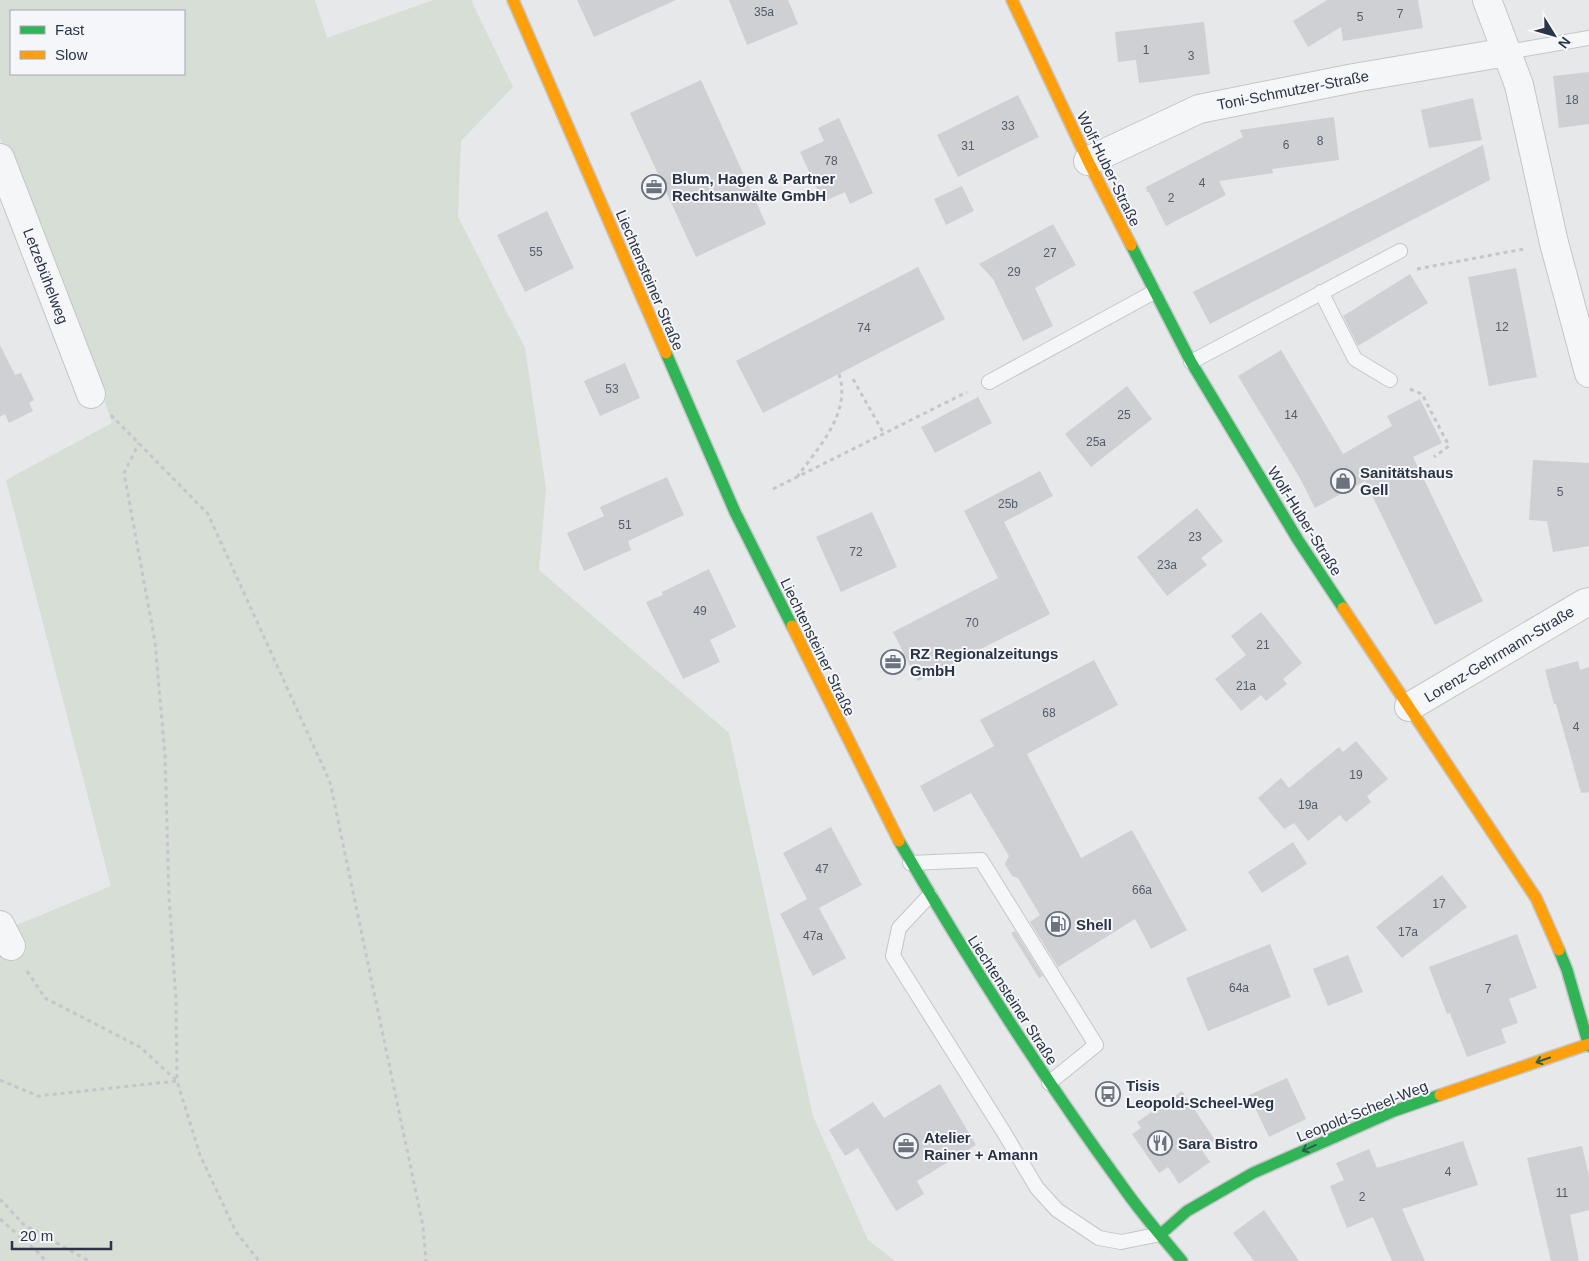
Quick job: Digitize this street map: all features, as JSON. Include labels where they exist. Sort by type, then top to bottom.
[{"type":"street","name":"Liechtensteiner Straße","points":[[513,0],[734,512],[910,863],[984,983],[1049,1083],[1124,1189],[1182,1261]]},
{"type":"street","name":"Wolf-Huber-Straße","points":[[1012,0],[1088,161],[1191,362],[1298,540],[1536,898],[1567,970],[1589,1045]]},
{"type":"street","points":[[1487,0],[1519,85],[1554,243],[1589,373]]},
{"type":"street","name":"Toni-Schmutzer-Straße","points":[[1088,161],[1199,109],[1354,78],[1507,52]]},
{"type":"street","name":"Letzebühelweg","points":[[0,158],[91,394]]},
{"type":"street","name":"Lorenz-Gehrmann-Straße","points":[[1409,707],[1589,602]]},
{"type":"street","name":"Leopold-Scheel-Weg","points":[[1160,1234],[1187,1211],[1253,1173],[1280,1161],[1394,1111],[1589,1045]]},
{"type":"lane","name":"Toni-Schmutzer-Straße","points":[[1507,52],[1589,38]]},
{"type":"lane","points":[[1191,362],[1400,251]]},
{"type":"lane","points":[[989,382],[1154,292]]},
{"type":"lane","points":[[1321,292],[1355,359],[1390,380]]},
{"type":"lane","points":[[910,863],[981,860],[1096,1045],[1049,1083]]},
{"type":"lane","points":[[930,895],[899,928],[893,956],[1037,1188],[1057,1210],[1099,1238],[1121,1242],[1160,1234]]},
{"type":"path","points":[[1400,251],[1417,270],[1554,243]]},
{"type":"path","points":[[797,478],[834,425],[841,399],[842,383],[839,374]]},
{"type":"path","points":[[853,379],[884,434]]},
{"type":"path","points":[[1390,380],[1422,394],[1449,446],[1434,457]]},
{"type":"path","points":[[773,489],[989,382]]},
{"type":"path","points":[[91,394],[208,514],[330,782],[423,1226],[426,1261]]},
{"type":"path","points":[[139,443],[124,473],[155,642],[163,736],[169,897],[176,1001],[177,1081],[200,1155],[236,1232],[259,1261]]},
{"type":"path","points":[[5,936],[45,998],[140,1047],[177,1081]]},
{"type":"path","points":[[0,1080],[38,1096],[177,1081]]},
{"type":"path","points":[[0,1199],[23,1224],[88,1261]]},
{"type":"path","points":[[0,1219],[41,1255],[45,1261]]},
{"type":"shaded area","points":[[0,0],[315,0],[327,38],[433,0],[471,0],[513,87],[461,141],[458,217],[525,348],[546,488],[539,570],[729,733],[813,1116],[868,1240],[895,1261],[0,1261],[0,932],[111,886],[6,480],[112,423],[77,322],[0,137]]},
{"type":"building","points":[[577,0],[676,0],[594,37]]},
{"type":"building","points":[[729,0],[788,0],[798,24],[747,45]]},
{"type":"building","points":[[1327,0],[1418,0],[1423,28],[1343,41],[1341,27],[1308,47],[1293,21]]},
{"type":"building","points":[[1204,22],[1210,74],[1139,83],[1136,60],[1118,62],[1115,32]]},
{"type":"building","points":[[1589,72],[1589,124],[1559,128],[1553,76]]},
{"type":"building","points":[[701,80],[766,224],[696,257],[630,113]]},
{"type":"building","points":[[1018,95],[1039,137],[958,177],[937,135]]},
{"type":"building","points":[[1473,98],[1482,140],[1429,148],[1421,110]]},
{"type":"building","points":[[1334,117],[1339,160],[1272,169],[1273,173],[1219,181],[1226,195],[1166,226],[1149,192],[1147,192],[1146,187],[1243,137],[1240,130]]},
{"type":"building","points":[[839,118],[873,193],[850,204],[845,192],[823,202],[800,152],[824,141],[818,128]]},
{"type":"building","points":[[1483,145],[1490,180],[1210,324],[1193,292]]},
{"type":"building","points":[[962,186],[974,211],[946,225],[934,199]]},
{"type":"building","points":[[547,211],[574,268],[525,292],[497,235]]},
{"type":"building","points":[[1053,224],[1076,265],[1035,288],[1053,326],[1023,341],[993,279],[979,264]]},
{"type":"building","points":[[918,267],[945,319],[763,413],[736,361]]},
{"type":"building","points":[[1516,268],[1537,377],[1489,386],[1468,277]]},
{"type":"building","points":[[1410,274],[1428,303],[1358,346],[1343,316]]},
{"type":"building","points":[[0,345],[15,375],[21,373],[34,400],[29,403],[33,411],[9,423],[5,414],[0,417]]},
{"type":"building","points":[[1281,350],[1343,454],[1392,426],[1387,416],[1420,399],[1442,443],[1413,457],[1483,601],[1435,625],[1365,481],[1315,508],[1301,480],[1238,376]]},
{"type":"building","points":[[625,363],[640,398],[600,416],[584,381]]},
{"type":"building","points":[[1127,386],[1152,419],[1091,467],[1065,434]]},
{"type":"building","points":[[978,397],[992,423],[935,453],[921,427]]},
{"type":"building","points":[[1533,460],[1589,463],[1589,546],[1553,552],[1547,521],[1529,520]]},
{"type":"building","points":[[1040,471],[1053,496],[1004,522],[1050,614],[918,681],[893,632],[998,578],[964,511]]},
{"type":"building","points":[[667,477],[684,515],[628,541],[631,550],[584,571],[567,533],[604,516],[600,507]]},
{"type":"building","points":[[1197,508],[1223,541],[1201,558],[1207,565],[1167,596],[1137,557]]},
{"type":"building","points":[[872,512],[897,567],[841,592],[816,537]]},
{"type":"building","points":[[709,569],[736,627],[710,640],[720,662],[683,679],[646,602],[663,595],[662,592]]},
{"type":"building","points":[[1261,612],[1302,663],[1283,679],[1287,684],[1266,701],[1261,695],[1241,711],[1215,679],[1246,655],[1231,636]]},
{"type":"building","points":[[1094,660],[1118,705],[1027,754],[1081,858],[1132,830],[1187,930],[1151,949],[1135,919],[1058,967],[1030,922],[1040,915],[1018,878],[1012,876],[1005,864],[1009,856],[971,793],[934,812],[920,786],[994,746],[980,720]]},
{"type":"building","points":[[1578,661],[1580,670],[1589,667],[1589,792],[1581,793],[1545,670]]},
{"type":"building","points":[[1356,741],[1388,779],[1367,796],[1371,802],[1346,822],[1340,815],[1308,841],[1294,823],[1284,829],[1258,798],[1281,778],[1289,788],[1339,747],[1343,752]]},
{"type":"building","points":[[831,827],[862,885],[819,908],[846,958],[813,976],[780,914],[807,899],[783,853]]},
{"type":"building","points":[[1293,842],[1307,864],[1262,893],[1248,872]]},
{"type":"building","points":[[1442,875],[1467,907],[1402,958],[1376,927]]},
{"type":"building","points":[[1015,931],[1043,976],[1039,978],[1011,933]]},
{"type":"building","points":[[1517,934],[1537,988],[1509,999],[1518,1023],[1501,1029],[1506,1043],[1467,1057],[1450,1013],[1447,1014],[1429,967]]},
{"type":"building","points":[[1270,944],[1291,997],[1208,1031],[1186,978]]},
{"type":"building","points":[[1348,955],[1363,992],[1328,1006],[1313,969]]},
{"type":"building","points":[[1287,1078],[1306,1119],[1269,1137],[1249,1095]]},
{"type":"building","name":"Atelier Rainer + Amann","points":[[940,1084],[976,1145],[917,1181],[924,1194],[896,1211],[858,1148],[845,1156],[829,1130],[873,1102],[884,1118]]},
{"type":"building","points":[[1182,1091],[1215,1140],[1201,1149],[1210,1162],[1179,1184],[1168,1167],[1159,1173],[1132,1134],[1141,1128],[1137,1122]]},
{"type":"building","points":[[1463,1141],[1478,1185],[1402,1209],[1425,1261],[1392,1261],[1373,1217],[1347,1228],[1330,1186],[1344,1180],[1336,1163],[1369,1149],[1377,1168]]},
{"type":"building","points":[[1582,1146],[1589,1176],[1589,1210],[1570,1215],[1579,1261],[1551,1261],[1527,1158]]},
{"type":"building","points":[[1264,1210],[1299,1261],[1254,1261],[1233,1233]]},
{"type":"traffic: fast","points":[[1131,245],[1191,362],[1298,540],[1343,608]]},
{"type":"traffic: fast","points":[[666,353],[735,512],[792,626]]},
{"type":"traffic: fast","points":[[899,841],[979,974],[1035,1060],[1130,1197],[1182,1261]]},
{"type":"traffic: fast","points":[[1559,950],[1567,970],[1589,1046]]},
{"type":"traffic: fast","points":[[1161,1234],[1187,1211],[1253,1173],[1394,1111],[1440,1095]]},
{"type":"traffic: slow","points":[[513,0],[666,353]]},
{"type":"traffic: slow","points":[[1012,0],[1088,161],[1131,245]]},
{"type":"traffic: slow","points":[[1343,608],[1536,898],[1559,950]]},
{"type":"traffic: slow","points":[[792,626],[899,841]]},
{"type":"traffic: slow","points":[[1440,1095],[1589,1044]]},
{"type":"place","name":"Blum, Hagen & Partner Rechtsanwälte GmbH","points":[[654,187]]},
{"type":"place","name":"Sanitätshaus Gell","points":[[1343,481]]},
{"type":"place","name":"RZ Regionalzeitungs GmbH","points":[[893,662]]},
{"type":"place","name":"Shell","points":[[1058,924]]},
{"type":"place","name":"Tisis Leopold-Scheel-Weg","points":[[1108,1094]]},
{"type":"place","name":"Sara Bistro","points":[[1160,1143]]},
{"type":"place","name":"Atelier Rainer + Amann","points":[[906,1146]]}]
